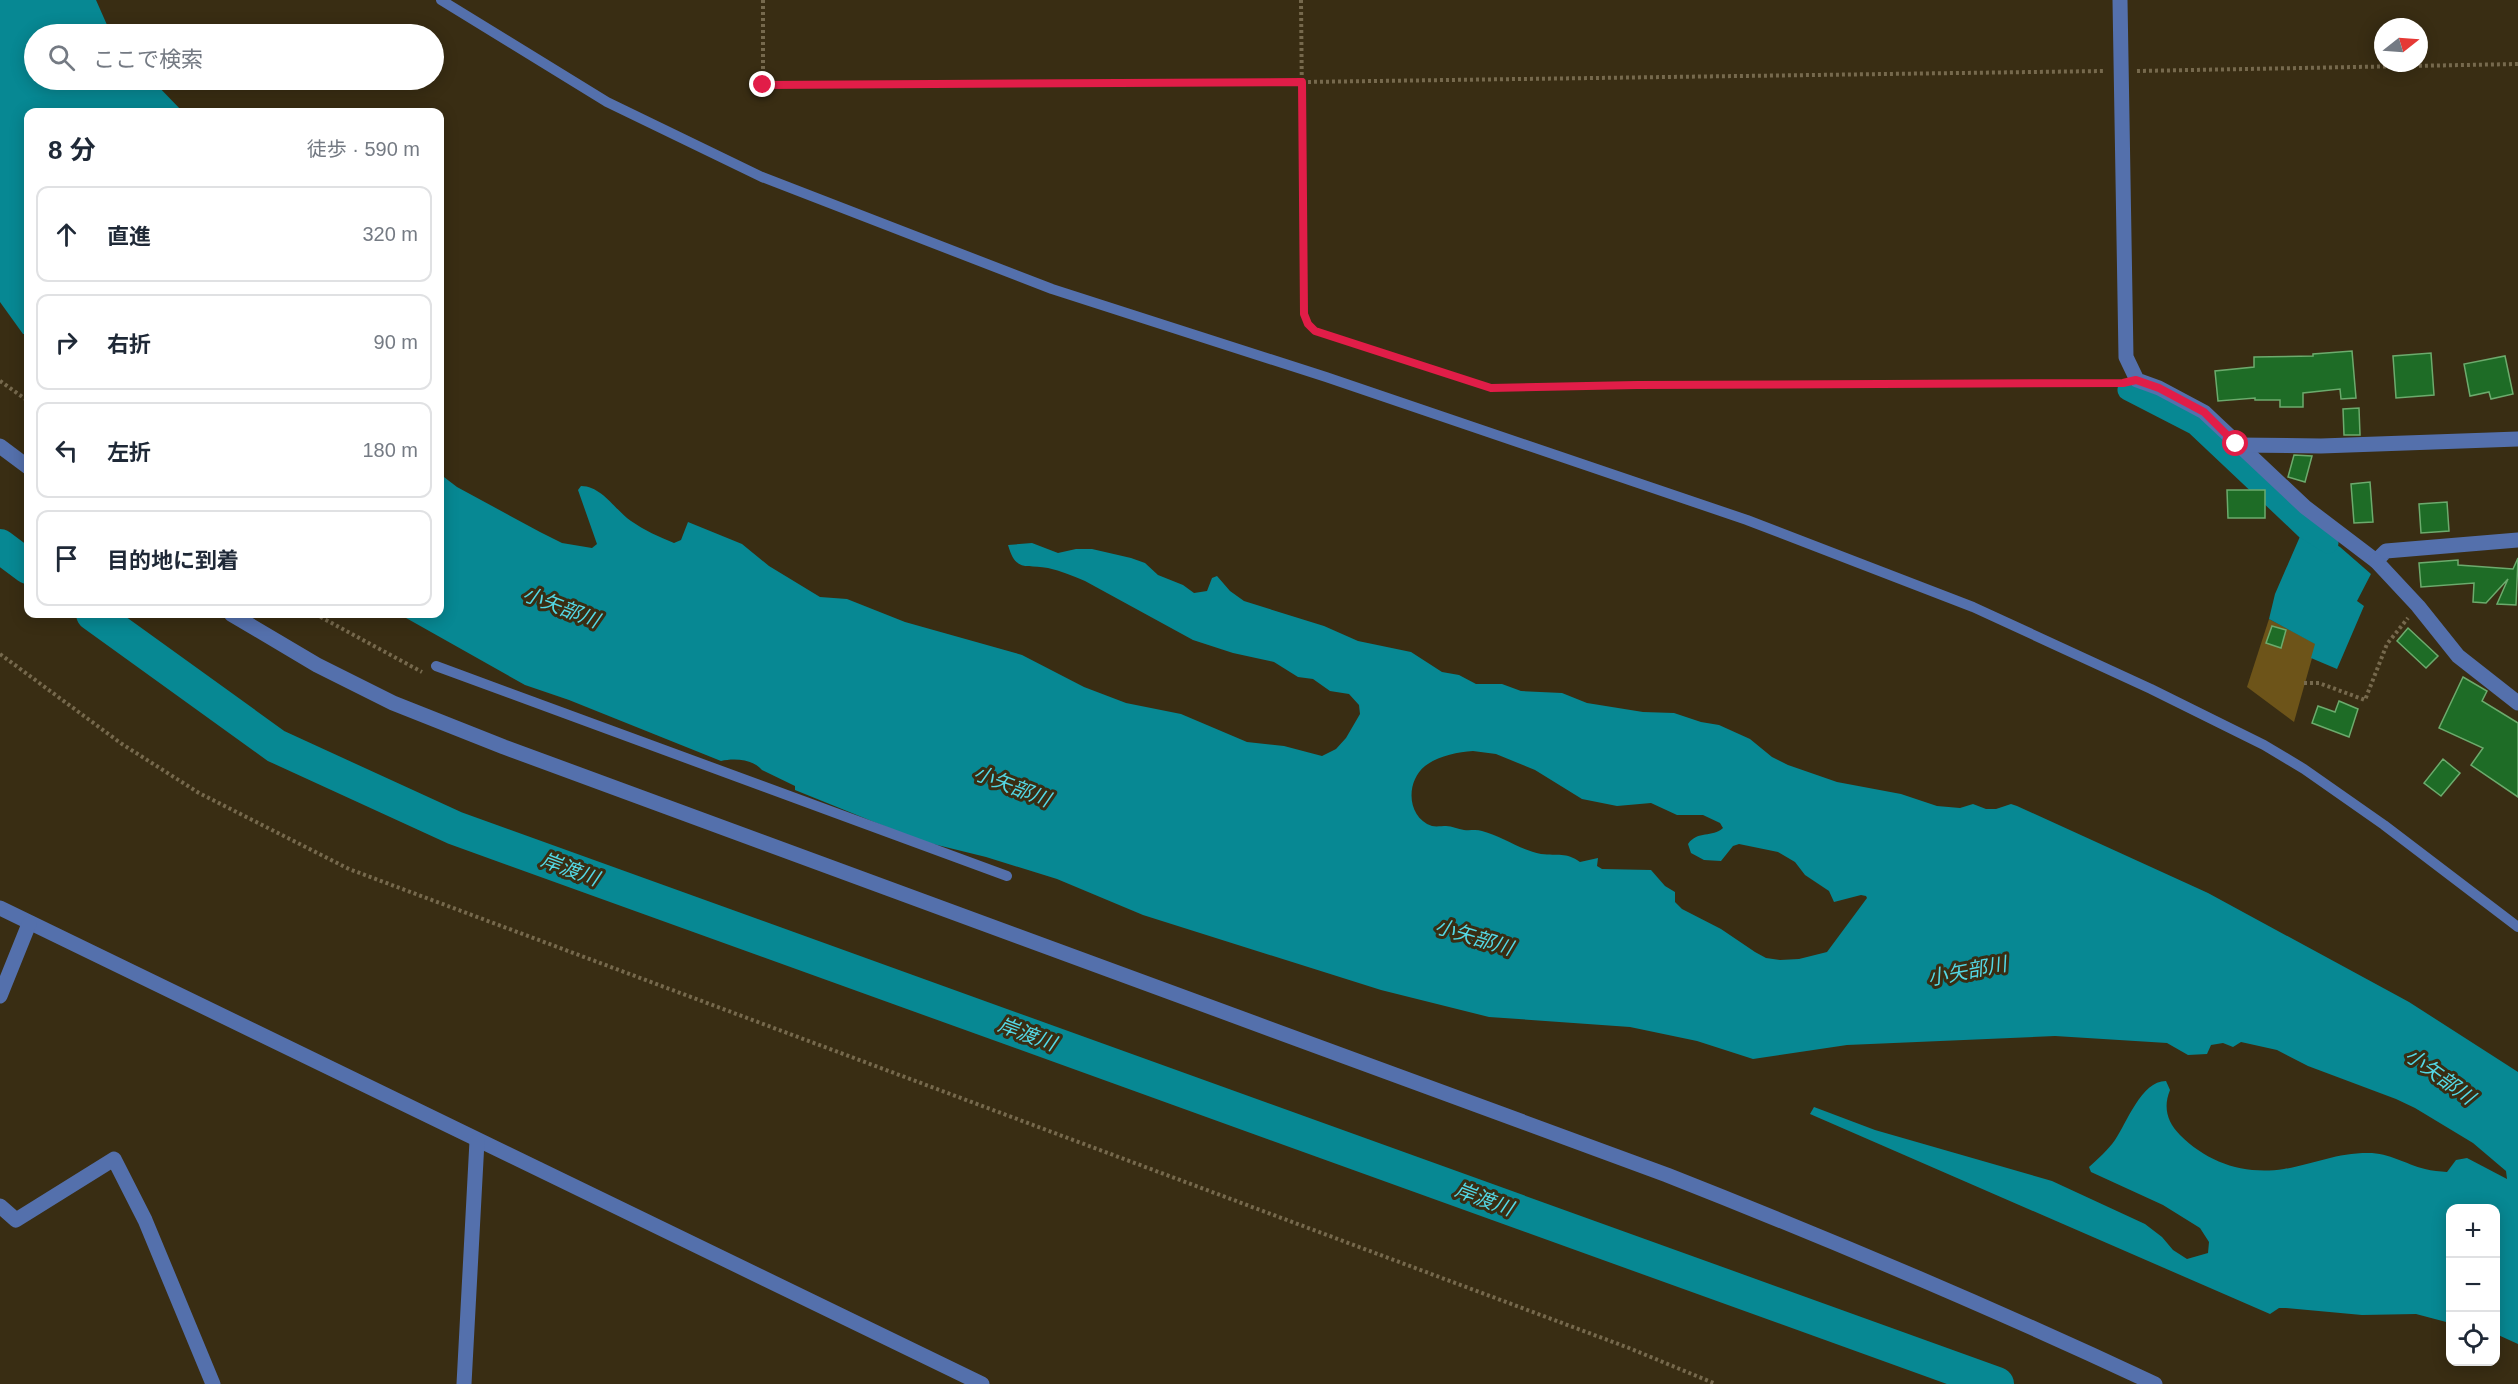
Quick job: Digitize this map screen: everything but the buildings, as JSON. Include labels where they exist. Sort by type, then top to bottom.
[{"type":"street","points":[[2120,0],[2126,357],[2136,380],[2159,388],[2204,412],[2305,507],[2376,561],[2418,606],[2458,656],[2518,703]]},
{"type":"street","points":[[2236,444],[2321,446],[2518,439]]},
{"type":"street","points":[[0,446],[24,464]]},
{"type":"street","points":[[2376,561],[2386,551],[2518,540]]},
{"type":"street","points":[[238,618],[317,665],[393,704],[504,747],[1667,1175],[1847,1247],[2037,1329],[2155,1384]]},
{"type":"street","points":[[0,908],[982,1384]]},
{"type":"street","points":[[0,996],[29,924]]},
{"type":"street","points":[[465,1384],[477,1141]]},
{"type":"street","points":[[0,1206],[16,1220],[114,1159],[145,1220],[213,1384]]},
{"type":"lane","points":[[441,0],[607,102],[762,177],[1052,289],[1326,377],[1748,520],[1973,607],[2151,689],[2264,745],[2304,769],[2384,825],[2518,927]]},
{"type":"lane","points":[[436,666],[1008,876]]},
{"type":"path","points":[[763,0],[763,85],[1302,82],[2518,64]]},
{"type":"path","points":[[1302,0],[1304,314],[1308,324],[1315,331],[1491,388],[1637,385],[2123,383],[2136,380]]},
{"type":"path","points":[[0,381],[24,398]]},
{"type":"path","points":[[2304,683],[2319,683],[2365,700],[2387,644],[2418,606]]},
{"type":"path","points":[[322,618],[430,676],[436,666]]},
{"type":"path","points":[[0,654],[122,744],[199,793],[349,868],[1629,1348],[1716,1384]]},
{"type":"shaded area","points":[[2269,619],[2316,644],[2294,722],[2247,687]]},
{"type":"water","points":[[0,0],[96,0],[107,24],[24,24],[24,90],[162,90],[179,108],[24,108],[24,334],[0,302]]},
{"type":"water","name":"小矢部川","points":[[444,477],[457,487],[562,543],[592,548],[597,544],[578,490],[581,486],[589,487],[602,494],[631,521],[674,543],[681,540],[688,522],[742,544],[769,566],[820,597],[847,599],[905,622],[1022,655],[1084,687],[1126,703],[1181,714],[1247,742],[1284,746],[1322,756],[1336,749],[1346,738],[1360,714],[1359,705],[1349,694],[1330,691],[1313,679],[1298,677],[1274,662],[1233,653],[1193,640],[1085,581],[1048,568],[1018,564],[1008,545],[1032,543],[1058,553],[1076,549],[1092,549],[1131,558],[1145,563],[1158,575],[1183,585],[1194,593],[1207,591],[1212,578],[1217,576],[1230,591],[1244,601],[1324,626],[1358,641],[1411,652],[1442,672],[1459,675],[1476,684],[1502,684],[1521,691],[1562,693],[1587,703],[1643,712],[1674,713],[1719,725],[1750,739],[1772,757],[1788,765],[1837,782],[1901,794],[1937,806],[1960,808],[1973,804],[1986,809],[1996,809],[2011,804],[2208,893],[2409,1002],[2518,1072],[2518,1344],[2500,1336],[2500,1204],[2446,1204],[2446,1322],[2416,1314],[2362,1315],[2286,1308],[2279,1308],[2270,1314],[1810,1114],[1814,1107],[1875,1130],[2052,1181],[2145,1224],[2162,1237],[2173,1250],[2187,1259],[2208,1253],[2209,1242],[2200,1228],[2163,1205],[2091,1172],[2089,1167],[2115,1140],[2142,1095],[2157,1083],[2166,1081],[2170,1090],[2167,1102],[2169,1120],[2180,1135],[2202,1153],[2227,1165],[2255,1170],[2284,1169],[2346,1155],[2376,1153],[2428,1170],[2447,1172],[2456,1160],[2467,1158],[2507,1179],[2506,1171],[2473,1143],[2415,1108],[2308,1066],[2277,1050],[2241,1042],[2233,1047],[2223,1043],[2211,1045],[2207,1054],[2188,1055],[2167,1043],[2055,1036],[1847,1045],[1753,1059],[1697,1041],[1630,1027],[1489,1017],[1381,990],[1143,915],[1057,879],[986,857],[921,841],[795,790],[795,786],[754,764],[737,760],[721,761],[569,700],[525,685],[406,618],[444,618]],"holes":[[[1473,751],[1496,754],[1535,770],[1582,799],[1617,806],[1651,803],[1677,815],[1703,815],[1720,823],[1723,828],[1714,833],[1696,837],[1688,844],[1691,853],[1704,860],[1721,861],[1733,846],[1739,844],[1778,852],[1795,862],[1805,875],[1829,891],[1834,902],[1861,895],[1867,898],[1827,952],[1799,959],[1766,958],[1721,929],[1682,909],[1675,902],[1675,892],[1665,886],[1651,870],[1602,869],[1597,866],[1598,858],[1580,862],[1566,856],[1541,854],[1478,830],[1432,826],[1417,815],[1413,807],[1412,789],[1414,780],[1425,766],[1442,757]]]},
{"type":"water","points":[[2305,525],[2340,547],[2371,574],[2357,601],[2364,606],[2337,669],[2311,658],[2315,644],[2269,619],[2275,594]]},
{"type":"waterway","points":[[2128,390],[2196,425],[2306,529],[2328,543]]},
{"type":"waterway","name":"岸渡川","points":[[0,546],[24,564]]},
{"type":"waterway","name":"岸渡川","points":[[99,618],[276,746],[455,828],[1997,1384]]},
{"type":"route","points":[[763,85],[1302,82],[1304,314],[1308,324],[1315,331],[1491,388],[1637,385],[2123,383],[2136,380],[2159,388],[2204,412],[2236,444]]}]
